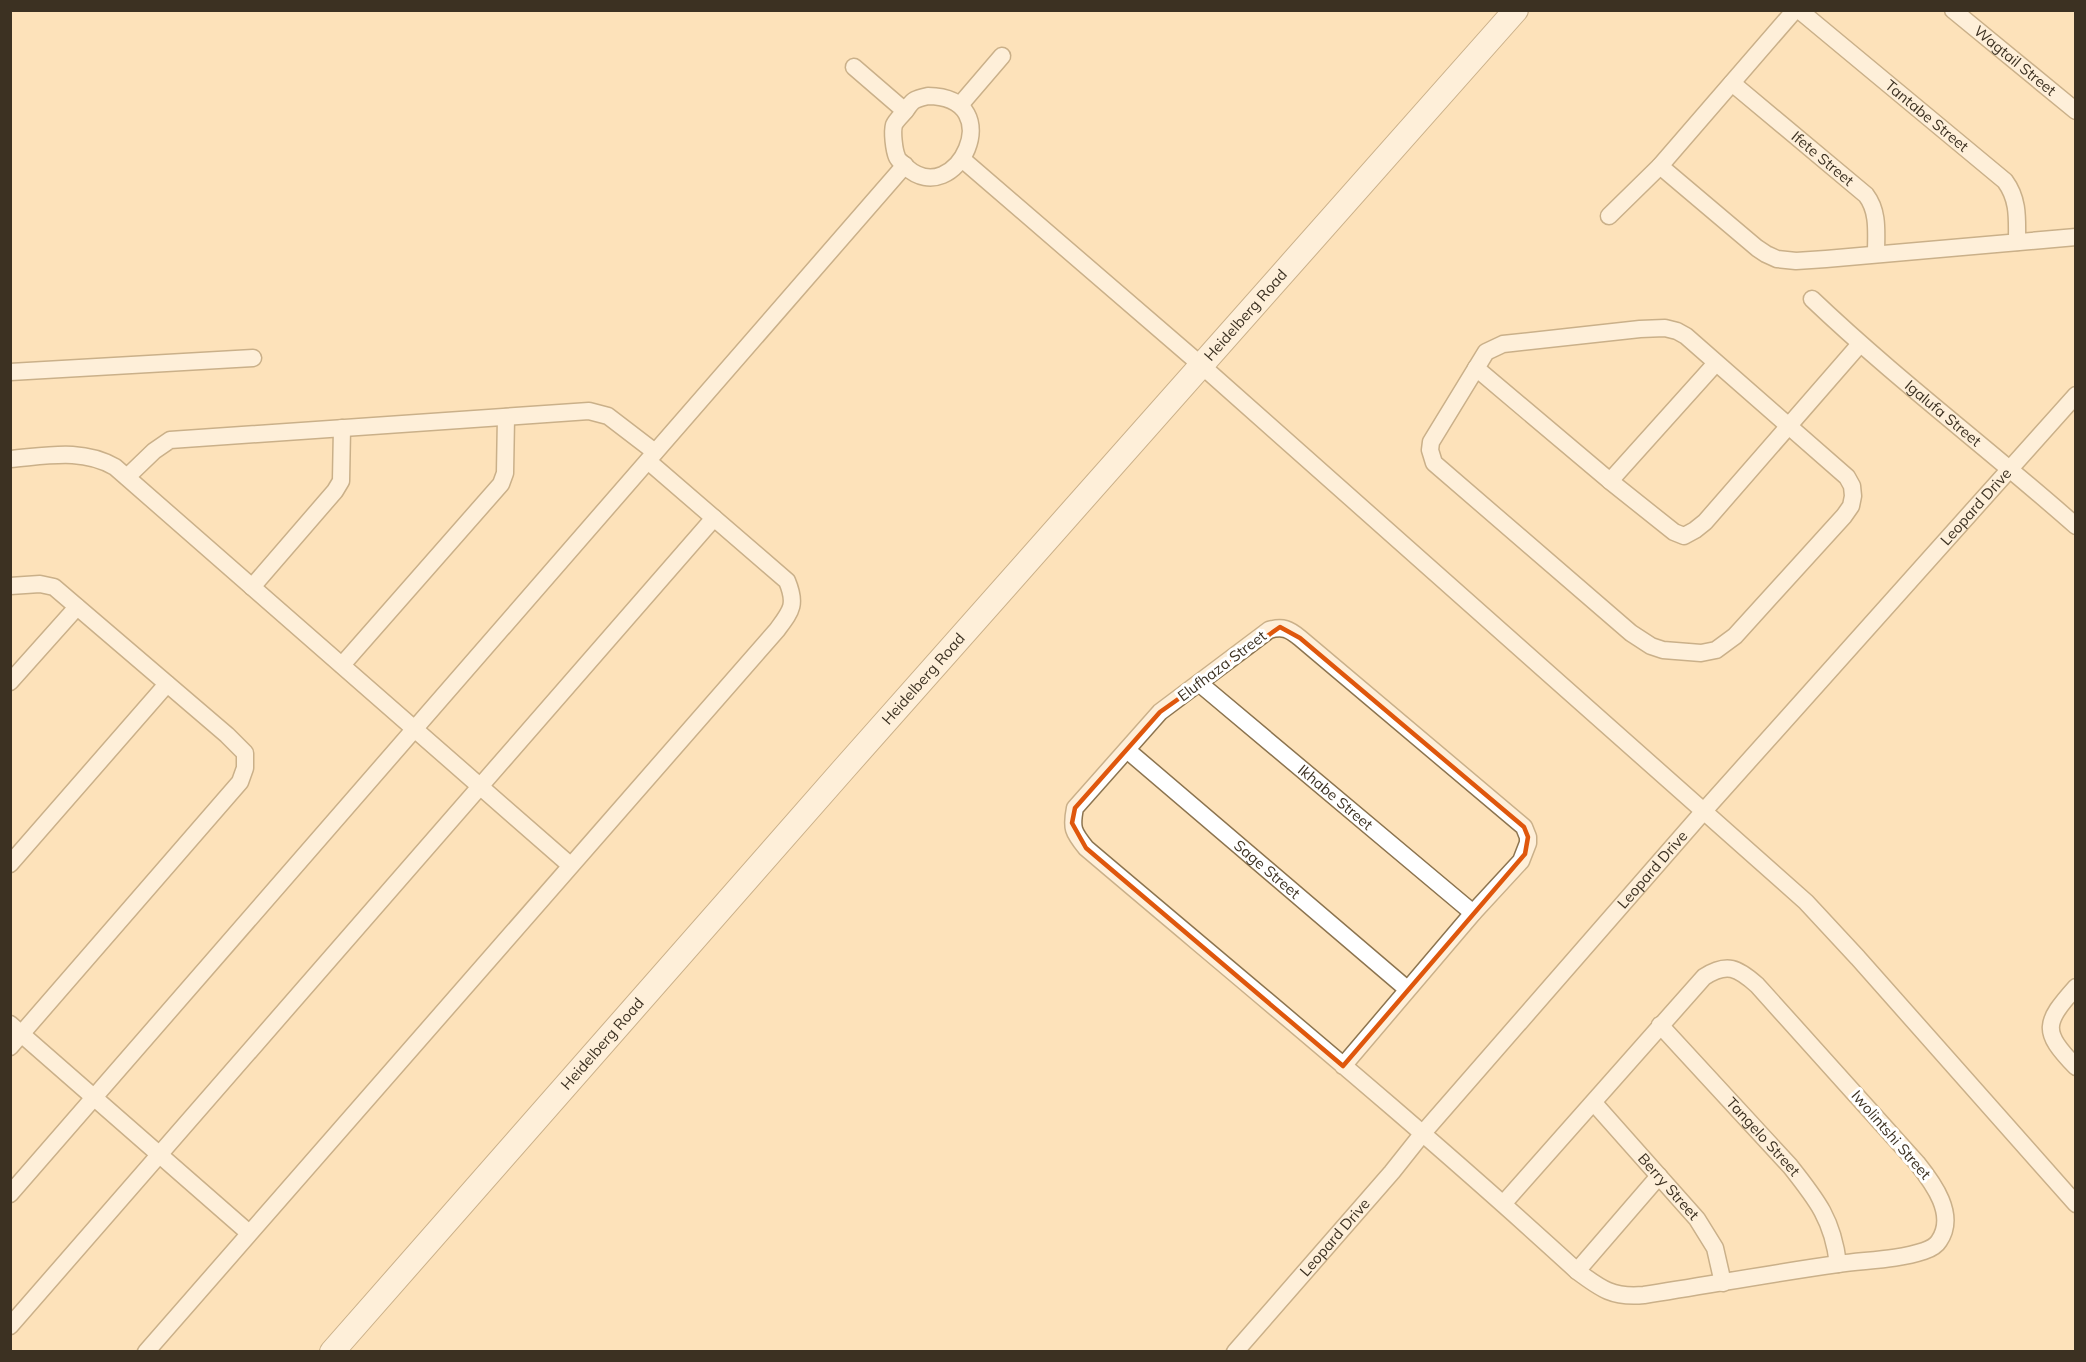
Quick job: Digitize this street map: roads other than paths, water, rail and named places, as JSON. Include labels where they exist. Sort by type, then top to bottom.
[{"type":"main road","name":"Heidelberg Road","points":[[332,1352],[818,798],[1516,10]]},
{"type":"street","points":[[1609,216],[1660,166],[1797,10]]},
{"type":"street","name":"Tantabe Street","points":[[1797,10],[2005,181],[2012,190],[2016,202],[2017,242]]},
{"type":"street","name":"Wagtail Street","points":[[1953,10],[2076,111]]},
{"type":"street","points":[[960,105],[1002,56]]},
{"type":"street","points":[[854,67],[905,111]]},
{"type":"street","name":"Ifete Street","points":[[1732,83],[1866,195],[1872,203],[1875,215],[1876,254]]},
{"type":"street","points":[[928,96],[944,96],[960,105],[971,123],[971,140],[962,159],[948,173],[933,177],[914,173],[897,158],[894,125],[905,111],[913,100],[928,96]]},
{"type":"street","points":[[962,159],[1201,365],[1798,895],[1829,926],[2076,1204]]},
{"type":"street","points":[[10,1194],[905,165]]},
{"type":"street","points":[[1660,166],[1757,248],[1777,259],[1796,261],[2076,237]]},
{"type":"street","name":"Igalufa Street","points":[[1812,299],[1860,344],[2076,526]]},
{"type":"street","points":[[1665,328],[1686,336],[1789,425],[1847,477],[1852,486],[1851,506],[1834,529],[1727,644],[1716,650],[1701,653],[1663,650],[1651,646],[1631,633],[1434,463],[1430,450],[1431,442],[1486,352],[1503,344],[1640,329],[1665,328]]},
{"type":"street","points":[[1476,368],[1610,481],[1674,532],[1684,536],[1705,522],[1860,344]]},
{"type":"street","points":[[10,372],[253,358]]},
{"type":"street","points":[[1610,481],[1716,363]]},
{"type":"street","name":"Leopard Drive","points":[[1235,1352],[1703,812],[2076,395]]},
{"type":"street","points":[[127,477],[154,451],[170,440],[589,411],[608,416],[714,519],[787,581],[793,596],[789,613],[777,630],[146,1352]]},
{"type":"street","points":[[342,665],[501,484],[505,473],[506,417]]},
{"type":"street","points":[[252,587],[335,491],[341,480],[342,428]]},
{"type":"street","points":[[10,459],[78,454],[102,459],[127,477],[570,866]]},
{"type":"street","points":[[10,1326],[714,519]]},
{"type":"street","points":[[10,586],[40,584],[54,587],[245,753],[245,768],[240,782],[16,1029],[10,1047]]},
{"type":"street","points":[[10,682],[77,607]]},
{"type":"street","name":"Elufhaza Street","points":[[1343,1066],[1407,989],[1526,854],[1528,837],[1524,827],[1290,629],[1280,627],[1269,630],[1160,712],[1075,808],[1072,824],[1076,835],[1086,848],[1343,1066],[1423,1133]]},
{"type":"street","name":"Ikhabe Street","points":[[1199,683],[1473,913]]},
{"type":"street","points":[[10,864],[167,684]]},
{"type":"street","name":"Sage Street","points":[[1127,750],[1407,989]]},
{"type":"street","name":"Iwolintshi Street","points":[[1423,1133],[1577,1271],[1598,1287],[1616,1295],[1629,1296],[1910,1255],[1924,1251],[1938,1242],[1945,1226],[1943,1205],[1931,1180],[1780,1010],[1748,977],[1736,970],[1716,969],[1704,977],[1660,1025],[1594,1103],[1503,1204]]},
{"type":"street","points":[[2076,987],[2057,1008],[2050,1021],[2053,1041],[2076,1067]]},
{"type":"street","name":"Tangelo Street","points":[[1660,1025],[1810,1190],[1831,1228],[1838,1264]]},
{"type":"street","points":[[16,1029],[249,1233]]},
{"type":"street","name":"Berry Street","points":[[1594,1103],[1697,1219],[1715,1248],[1723,1283]]},
{"type":"street","points":[[1577,1271],[1659,1176]]}]
